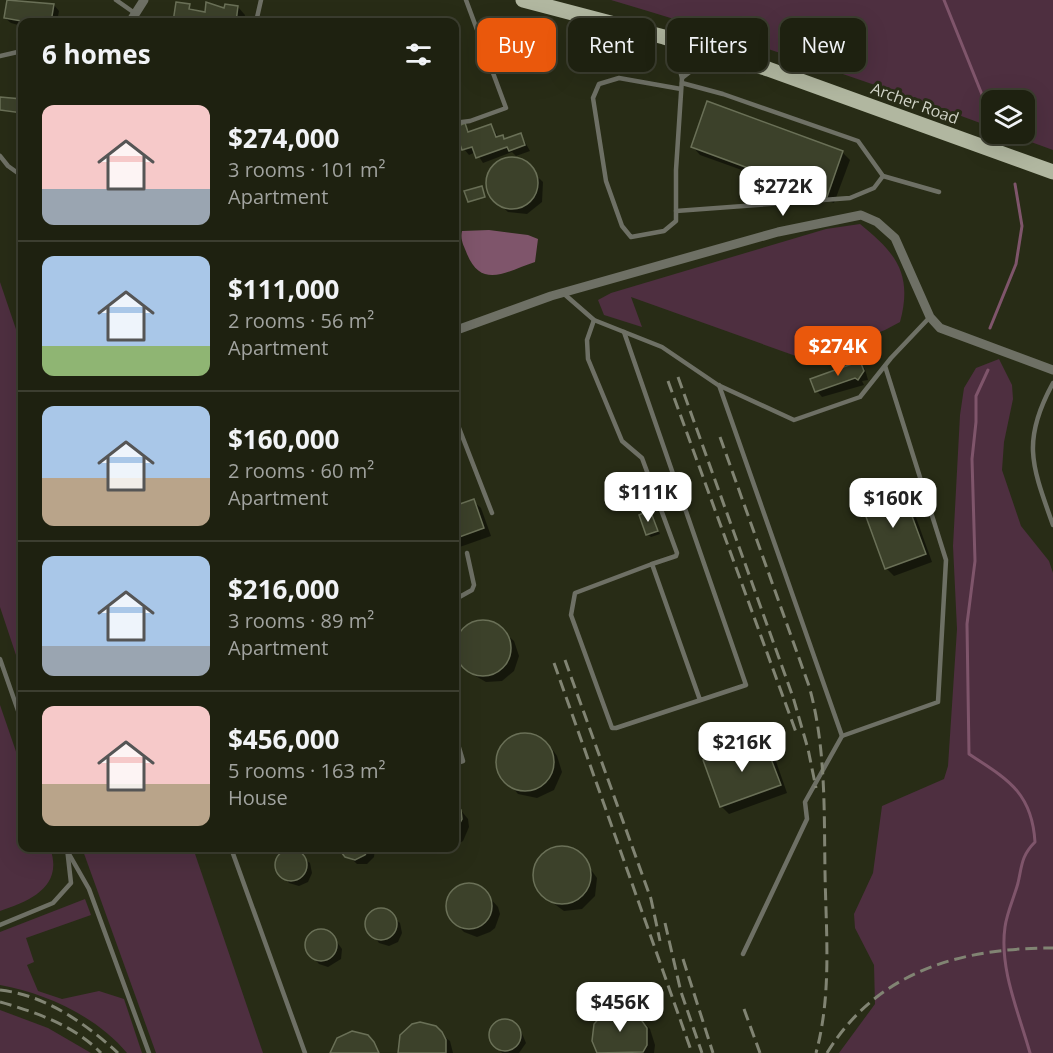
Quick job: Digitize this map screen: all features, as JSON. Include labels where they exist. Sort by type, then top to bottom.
[{"type":"main road","name":"Archer Road","points":[[523,0],[667,38]]},
{"type":"main road","name":"Archer Road","points":[[768,69],[1053,172]]},
{"type":"street","points":[[133,18],[144,0]]},
{"type":"street","points":[[459,329],[563,293],[778,232],[861,215],[877,222],[895,238],[930,317],[940,328],[1053,370]]},
{"type":"lane","points":[[116,0],[133,18]]},
{"type":"lane","points":[[257,18],[261,0]]},
{"type":"lane","points":[[459,122],[470,121],[506,108],[466,0]]},
{"type":"lane","points":[[0,56],[18,52]]},
{"type":"lane","points":[[679,72],[682,84],[676,221],[664,231],[631,237],[622,226],[606,181],[593,98],[599,84],[619,78],[682,84],[723,94],[858,141],[883,176],[939,192]]},
{"type":"lane","points":[[682,84],[695,72]]},
{"type":"lane","points":[[0,156],[18,173]]},
{"type":"lane","points":[[676,211],[849,198],[874,188],[883,176]]},
{"type":"lane","points":[[563,293],[594,320],[663,347],[718,385],[794,420],[860,398],[885,366],[930,317]]},
{"type":"lane","points":[[594,320],[587,340],[588,359],[622,441],[642,458],[677,553],[676,556],[574,593],[571,615],[612,728],[746,685],[624,332]]},
{"type":"lane","points":[[743,954],[807,819],[805,802],[842,736],[938,702],[946,560],[885,366]]},
{"type":"lane","points":[[1052,521],[1034,472],[1032,453],[1034,428],[1053,383]]},
{"type":"lane","points":[[718,385],[842,736]]},
{"type":"lane","points":[[459,428],[492,513]]},
{"type":"lane","points":[[459,597],[471,590],[474,585],[467,553]]},
{"type":"lane","points":[[652,564],[700,700]]},
{"type":"lane","points":[[0,659],[18,711]]},
{"type":"lane","points":[[459,748],[463,761],[459,762]]},
{"type":"lane","points":[[232,852],[305,1053]]},
{"type":"lane","points":[[0,925],[53,903],[71,883],[69,854]]},
{"type":"lane","points":[[69,854],[89,889],[149,1053]]},
{"type":"shaded area","points":[[611,0],[1053,0],[1053,150],[1035,143],[1035,90],[981,90],[981,123],[837,72],[866,72],[866,18],[780,18],[780,53],[768,49],[768,18],[671,18]]},
{"type":"shaded area","points":[[860,224],[892,255],[903,278],[904,291],[900,322],[807,360],[631,297],[642,327],[604,315],[598,300],[611,293],[826,229]]},
{"type":"shaded area","points":[[489,230],[528,235],[538,239],[535,262],[496,275],[480,272],[467,254],[462,240],[462,231]]},
{"type":"shaded area","points":[[0,282],[18,335],[18,661],[0,607]]},
{"type":"shaded area","points":[[999,359],[1012,385],[1013,399],[1004,442],[1002,470],[1021,526],[1049,561],[1053,573],[1053,1053],[839,1053],[875,1004],[874,965],[855,928],[854,914],[873,873],[882,806],[944,779],[948,766],[957,629],[953,546],[960,415],[964,388],[976,368]]},
{"type":"shaded area","points":[[0,705],[18,757],[18,852],[51,852],[53,861],[49,882],[42,890],[23,902],[0,911]]},
{"type":"shaded area","points":[[83,852],[194,852],[263,1053],[156,1053]]},
{"type":"shaded area","points":[[85,899],[91,915],[26,938],[34,962],[27,965],[38,991],[62,999],[99,991],[124,999],[142,1053],[127,1053],[101,1028],[70,1008],[35,994],[0,985],[0,932]]},
{"type":"shaded area","points":[[0,1010],[48,1028],[91,1053],[0,1053]]},
{"type":"building","points":[[7,0],[54,4],[52,18],[18,18],[18,20],[4,18]]},
{"type":"building","points":[[176,2],[190,4],[189,9],[205,12],[206,2],[224,8],[225,4],[238,6],[236,18],[174,18]]},
{"type":"building","points":[[0,97],[18,99],[18,112],[0,110]]},
{"type":"building","points":[[707,101],[843,151],[827,197],[691,147]]},
{"type":"building","points":[[465,123],[468,132],[491,124],[496,137],[503,135],[504,139],[521,133],[525,145],[509,151],[507,147],[476,158],[472,147],[462,150],[459,142],[459,126]]},
{"type":"building","points":[[512,157],[522,159],[530,165],[536,173],[538,183],[536,193],[530,201],[522,207],[512,209],[502,207],[494,201],[488,193],[486,183],[488,173],[494,165],[502,159]]},
{"type":"building","points":[[482,186],[485,197],[468,202],[464,191]]},
{"type":"building","points":[[860,361],[864,371],[858,380],[855,378],[815,392],[810,379]]},
{"type":"building","points":[[902,489],[926,554],[885,569],[861,503]]},
{"type":"building","points":[[474,499],[484,528],[459,537],[459,504]]},
{"type":"building","points":[[650,510],[658,531],[646,535],[639,515]]},
{"type":"building","points":[[477,620],[489,620],[499,624],[507,632],[511,642],[511,654],[507,664],[499,672],[489,676],[477,676],[467,672],[459,664],[459,632],[467,624]]},
{"type":"building","points":[[519,733],[531,733],[546,741],[554,756],[554,768],[546,783],[531,791],[519,791],[504,783],[496,768],[496,756],[504,741]]},
{"type":"building","points":[[763,738],[781,785],[720,807],[703,760]]},
{"type":"building","points":[[459,807],[461,810],[462,819],[459,825]]},
{"type":"building","points":[[562,846],[578,851],[586,859],[591,875],[586,891],[578,899],[562,904],[546,899],[538,891],[533,875],[538,859],[546,851]]},
{"type":"building","points":[[301,852],[306,859],[306,871],[303,877],[291,881],[279,877],[275,865],[279,853]]},
{"type":"building","points":[[341,852],[367,852],[355,860],[345,857]]},
{"type":"building","points":[[469,883],[478,884],[486,889],[491,897],[491,915],[486,923],[478,928],[469,929],[460,928],[452,923],[447,915],[446,906],[447,897],[452,889],[460,884]]},
{"type":"building","points":[[381,908],[393,912],[397,924],[393,936],[381,940],[369,936],[365,924],[369,912]]},
{"type":"building","points":[[321,929],[333,933],[337,945],[333,957],[321,961],[309,957],[305,945],[309,933]]},
{"type":"building","points":[[621,1008],[637,1014],[647,1028],[647,1045],[643,1052],[597,1053],[592,1041],[594,1024],[605,1012]]},
{"type":"building","points":[[505,1019],[517,1023],[521,1035],[517,1047],[505,1051],[493,1047],[489,1035],[493,1023]]},
{"type":"building","points":[[420,1022],[436,1026],[442,1032],[446,1040],[446,1053],[398,1053],[400,1035],[412,1024]]},
{"type":"building","points":[[352,1031],[368,1035],[379,1053],[330,1053],[337,1038]]},
{"type":"waterway","points":[[944,0],[981,92]]},
{"type":"waterway","points":[[990,328],[1016,264],[1022,226],[1015,184]]},
{"type":"waterway","points":[[988,370],[976,396],[972,459],[975,561],[967,624],[969,754],[995,771],[1015,789],[1023,799],[1033,825],[1035,842],[1023,861],[1006,921],[1004,943],[1007,975],[1030,1053]]},
{"type":"railway","points":[[678,377],[793,697],[808,749],[816,788]]},
{"type":"railway","points":[[668,381],[797,735]]},
{"type":"railway","points":[[720,437],[809,686],[819,732],[824,802],[827,963],[824,1008],[816,1053]]},
{"type":"railway","points":[[565,660],[651,899],[660,941]]},
{"type":"railway","points":[[554,663],[692,1053]]},
{"type":"railway","points":[[665,923],[681,992],[702,1053]]},
{"type":"railway","points":[[827,1053],[848,1025],[871,1002],[897,983],[925,969],[955,959],[986,953],[1053,948]]},
{"type":"railway","points":[[683,959],[713,1053]]},
{"type":"railway","points":[[0,990],[33,998],[64,1012],[118,1053]]},
{"type":"railway","points":[[0,1002],[54,1021],[91,1043],[101,1053]]},
{"type":"railway","points":[[744,1009],[760,1053]]}]
